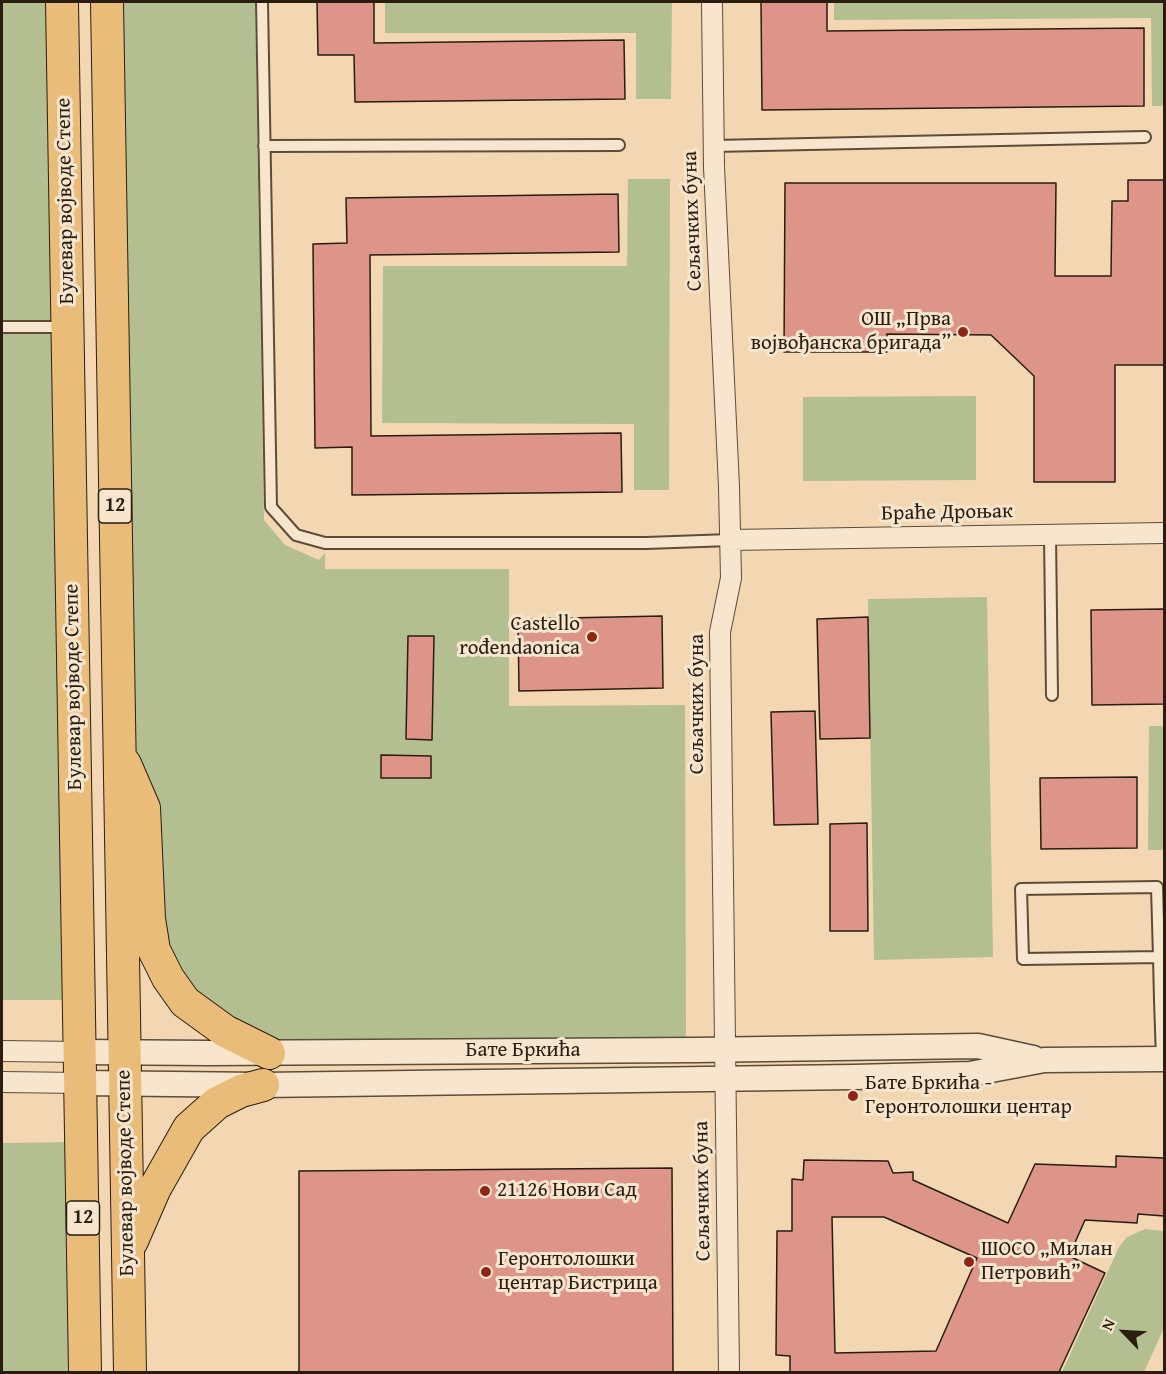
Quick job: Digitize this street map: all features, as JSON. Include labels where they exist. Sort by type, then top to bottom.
[{"type":"main road","name":"Булевар војводе Степе","points":[[62,2],[85,1372]]},
{"type":"main road","name":"Булевар војводе Степе","points":[[107,2],[130,1372]]},
{"type":"main road","points":[[119,748],[144,808],[149,919],[154,950],[168,978],[185,1002],[225,1031],[269,1053]]},
{"type":"main road","points":[[128,1250],[155,1188],[189,1128],[217,1103],[241,1091],[263,1085]]},
{"type":"street","name":"Сељачких буна","points":[[712,2],[714,146],[730,540],[730,578],[720,632],[729,1372]]},
{"type":"street","name":"Браће Дроњак","points":[[730,540],[1164,533]]},
{"type":"street","name":"Бате Бркића","points":[[2,1051],[269,1053],[978,1046],[1044,1060]]},
{"type":"street","name":"Бате Бркића","points":[[2,1082],[263,1085],[970,1074],[1044,1060],[1163,1059]]},
{"type":"lane","points":[[262,2],[271,507],[296,535],[325,543],[646,543],[730,540]]},
{"type":"lane","points":[[714,146],[1145,138]]},
{"type":"lane","points":[[264,146],[619,146]]},
{"type":"lane","points":[[2,327],[68,327]]},
{"type":"lane","points":[[1050,535],[1052,695]]},
{"type":"lane","points":[[1162,957],[1023,959],[1021,889],[1156,887],[1162,957],[1163,1059]]},
{"type":"green space","points":[[2,2],[55,2],[73,1000],[2,1000]]},
{"type":"green space","points":[[116,2],[255,2],[264,520],[285,545],[319,560],[325,553],[325,569],[509,569],[509,706],[685,705],[686,1044],[270,1045],[200,1000],[176,971],[163,935],[127,742]]},
{"type":"green space","points":[[385,2],[672,2],[671,99],[636,99],[636,33],[385,33]]},
{"type":"green space","points":[[834,2],[1164,2],[1164,106],[1152,106],[1151,18],[834,20]]},
{"type":"green space","points":[[628,179],[670,179],[669,490],[634,490],[634,424],[382,423],[383,266],[627,266]]},
{"type":"green space","points":[[976,396],[976,480],[803,481],[803,397]]},
{"type":"green space","points":[[987,597],[993,957],[874,960],[868,599]]},
{"type":"green space","points":[[1149,726],[1164,726],[1164,850],[1148,850]]},
{"type":"green space","points":[[73,1142],[78,1372],[2,1372],[2,1143]]},
{"type":"green space","points":[[1145,1229],[1164,1231],[1164,1328],[1144,1372],[1062,1372],[1119,1247],[1127,1237]]},
{"type":"building","points":[[317,2],[374,2],[374,43],[624,40],[625,99],[355,102],[354,55],[318,55]]},
{"type":"building","points":[[761,2],[827,2],[827,31],[1144,28],[1144,106],[762,110]]},
{"type":"building","points":[[1128,180],[1164,180],[1164,365],[1115,365],[1115,482],[1034,482],[1034,376],[991,335],[887,334],[887,352],[784,352],[785,183],[1056,183],[1055,276],[1111,276],[1112,201],[1128,201]]},
{"type":"building","points":[[618,194],[619,252],[370,255],[371,436],[621,433],[622,492],[352,495],[352,447],[315,448],[313,244],[347,243],[346,198]]},
{"type":"building","points":[[1164,609],[1164,704],[1092,705],[1091,610]]},
{"type":"building","points":[[662,616],[663,688],[519,691],[518,619]]},
{"type":"building","points":[[868,617],[870,738],[820,739],[817,619]]},
{"type":"building","points":[[408,636],[434,636],[432,740],[406,739]]},
{"type":"building","points":[[815,711],[818,824],[774,825],[771,712]]},
{"type":"building","points":[[381,755],[431,756],[431,778],[381,778]]},
{"type":"building","points":[[1137,777],[1137,848],[1041,849],[1040,778]]},
{"type":"building","points":[[867,823],[868,931],[830,931],[830,824]]},
{"type":"building","points":[[1116,1156],[1164,1158],[1164,1216],[1138,1214],[1137,1223],[1085,1220],[1069,1256],[1105,1273],[1059,1372],[790,1372],[790,1356],[776,1355],[777,1231],[792,1231],[792,1179],[803,1180],[804,1160],[888,1161],[893,1173],[913,1172],[913,1180],[1008,1223],[1035,1164],[1116,1167]],"holes":[[[832,1217],[884,1217],[977,1258],[936,1351],[835,1353]]]},
{"type":"building","name":"Геронтолошки центар Бистрица","points":[[672,1168],[673,1372],[299,1372],[299,1171]]},
{"type":"place","name":"ОШ „Прва војвођанска бригада”","points":[[963,332]]},
{"type":"place","name":"Castello rođendaonica","points":[[592,637]]},
{"type":"place","name":"Бате Бркића - Геронтолошки центар","points":[[853,1096]]},
{"type":"place","name":"21126 Нови Сад","points":[[485,1191]]},
{"type":"place","name":"ШОСО „Милан Петровић”","points":[[969,1262]]},
{"type":"place","name":"Геронтолошки центар Бистрица","points":[[486,1272]]}]
